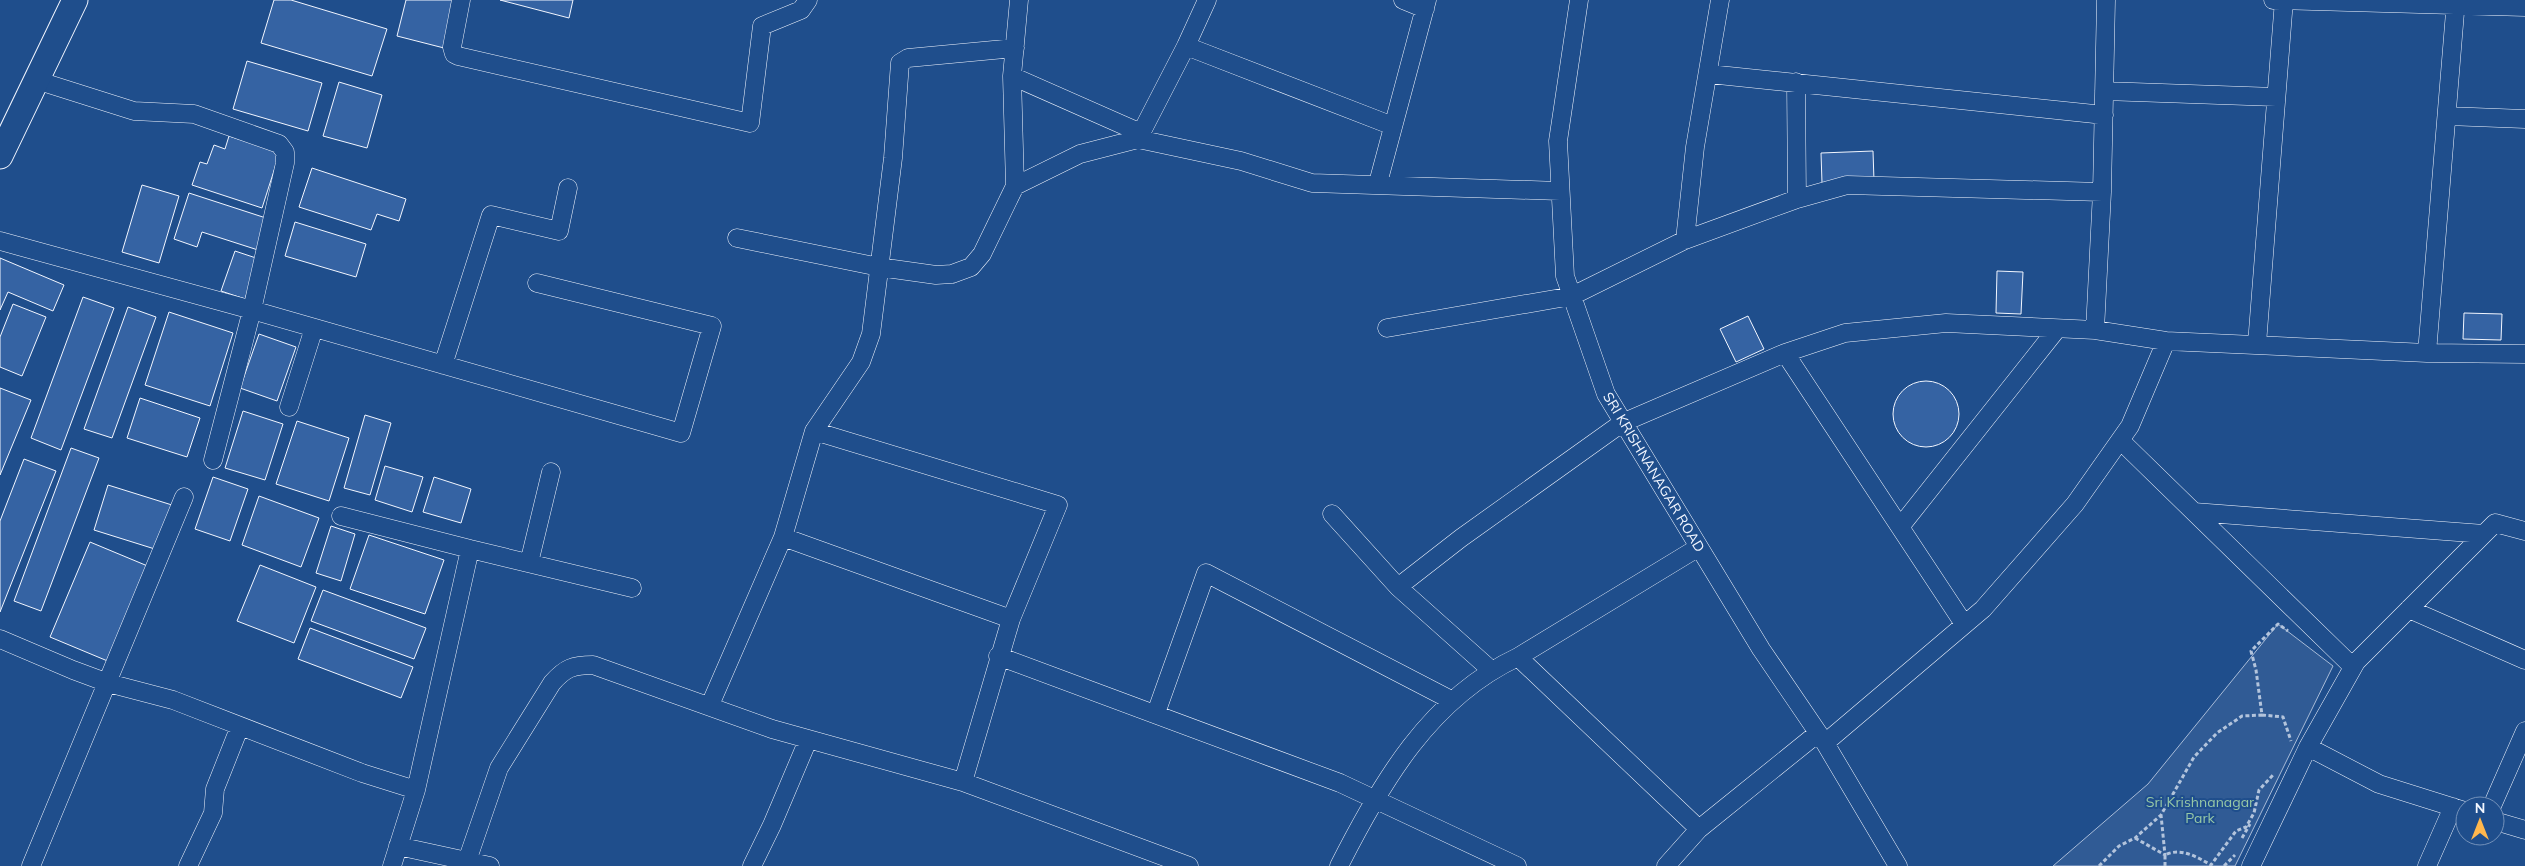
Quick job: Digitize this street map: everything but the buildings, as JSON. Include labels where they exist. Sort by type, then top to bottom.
[{"type":"main road","points":[[0,156],[6,131],[36,80],[74,0]]},
{"type":"street","points":[[460,0],[452,47],[454,54],[458,56],[750,124],[762,26],[801,10],[808,0]]},
{"type":"street","points":[[737,238],[879,268],[936,275],[952,274],[971,267],[982,254],[1016,186],[1012,76],[1019,0]]},
{"type":"street","points":[[1016,186],[1080,154],[1140,136],[1207,0]]},
{"type":"street","points":[[1378,183],[1426,4],[1403,0]]},
{"type":"street","name":"SRI KRISHNANAGAR ROAD","points":[[1579,0],[1558,141],[1565,276],[1606,394],[1761,649],[1822,738],[1898,866]]},
{"type":"street","points":[[1685,240],[1695,147],[1709,74],[1720,0]]},
{"type":"street","points":[[2095,330],[2102,192],[2106,0]]},
{"type":"street","points":[[2273,0],[2456,2],[2525,7]]},
{"type":"street","points":[[2257,344],[2284,0]]},
{"type":"street","points":[[2427,353],[2456,2]]},
{"type":"street","points":[[1186,46],[1393,126]]},
{"type":"street","points":[[710,705],[783,537],[814,431],[861,362],[871,334],[893,158],[900,63],[908,58],[1015,48]]},
{"type":"street","points":[[1709,74],[2104,115]]},
{"type":"street","points":[[1012,76],[1140,136],[1241,161],[1312,183],[1378,183],[1560,191]]},
{"type":"street","points":[[36,80],[134,112],[194,114],[272,142],[283,148],[285,163],[252,310],[213,460]]},
{"type":"street","points":[[1796,82],[1797,199]]},
{"type":"street","points":[[2104,91],[2276,97]]},
{"type":"street","points":[[2447,116],[2525,119]]},
{"type":"street","points":[[1387,328],[1572,296],[1685,240],[1797,199],[1847,185],[2102,192]]},
{"type":"street","points":[[443,365],[491,215],[559,231],[568,188]]},
{"type":"street","points":[[0,241],[252,310],[681,433],[712,326],[537,283]]},
{"type":"street","points":[[1398,587],[1461,538],[1622,423],[1785,353],[1845,334],[1946,324],[2095,330],[2166,341],[2427,353],[2525,354]]},
{"type":"street","points":[[289,407],[314,328]]},
{"type":"street","points":[[1900,527],[2058,329]]},
{"type":"street","points":[[1666,866],[1699,829],[1822,738],[1983,609],[2075,504],[2130,426],[2166,341]]},
{"type":"street","points":[[1785,353],[1964,624]]},
{"type":"street","points":[[814,431],[1058,505],[1011,619],[998,656],[963,782]]},
{"type":"street","points":[[2120,440],[2353,667]]},
{"type":"street","points":[[529,563],[551,472]]},
{"type":"street","points":[[31,866],[61,789],[108,683],[184,497]]},
{"type":"street","points":[[2194,512],[2484,534]]},
{"type":"street","points":[[1332,514],[1398,587],[1490,670]]},
{"type":"street","points":[[341,516],[632,588]]},
{"type":"street","points":[[2251,866],[2297,744],[2353,667],[2495,522],[2525,531]]},
{"type":"street","points":[[783,537],[1011,619]]},
{"type":"street","points":[[1339,866],[1375,800],[1406,751],[1451,700],[1474,685],[1490,670],[1518,657],[1699,547]]},
{"type":"street","points":[[392,866],[416,790],[470,549]]},
{"type":"street","points":[[1156,714],[1206,573],[1451,700]]},
{"type":"street","points":[[2409,609],[2525,660]]},
{"type":"street","points":[[0,639],[108,683],[173,700],[362,773],[416,790]]},
{"type":"street","points":[[998,656],[1340,783],[1516,866]]},
{"type":"street","points":[[1518,657],[1699,829]]},
{"type":"street","points":[[467,861],[499,768],[562,672],[574,665],[593,665],[808,740],[963,782],[1189,866]]},
{"type":"street","points":[[188,866],[213,813],[215,789],[240,726]]},
{"type":"street","points":[[2496,796],[2525,731]]},
{"type":"street","points":[[752,866],[783,801],[808,740]]},
{"type":"street","points":[[2297,744],[2379,784],[2455,808]]},
{"type":"street","points":[[2427,866],[2455,816]]},
{"type":"street","points":[[2505,824],[2525,830]]},
{"type":"street","points":[[398,846],[490,866]]},
{"type":"path","points":[[2262,715],[2256,670],[2251,651],[2278,624],[2291,634]]},
{"type":"path","points":[[2099,866],[2118,846],[2135,838],[2161,815],[2194,757],[2217,733],[2242,716],[2283,717],[2297,744]]},
{"type":"path","points":[[2240,845],[2246,827],[2254,813],[2259,790],[2276,772]]},
{"type":"path","points":[[2165,855],[2173,851],[2192,854],[2211,865],[2236,831],[2246,827],[2260,814]]},
{"type":"path","points":[[2161,815],[2165,866]]},
{"type":"path","points":[[2135,838],[2165,855]]},
{"type":"path","points":[[2224,866],[2237,854]]},
{"type":"shaded area","name":"Sri Krishnanagar Park","points":[[2278,624],[2333,666],[2235,866],[2053,866],[2148,784]]}]
